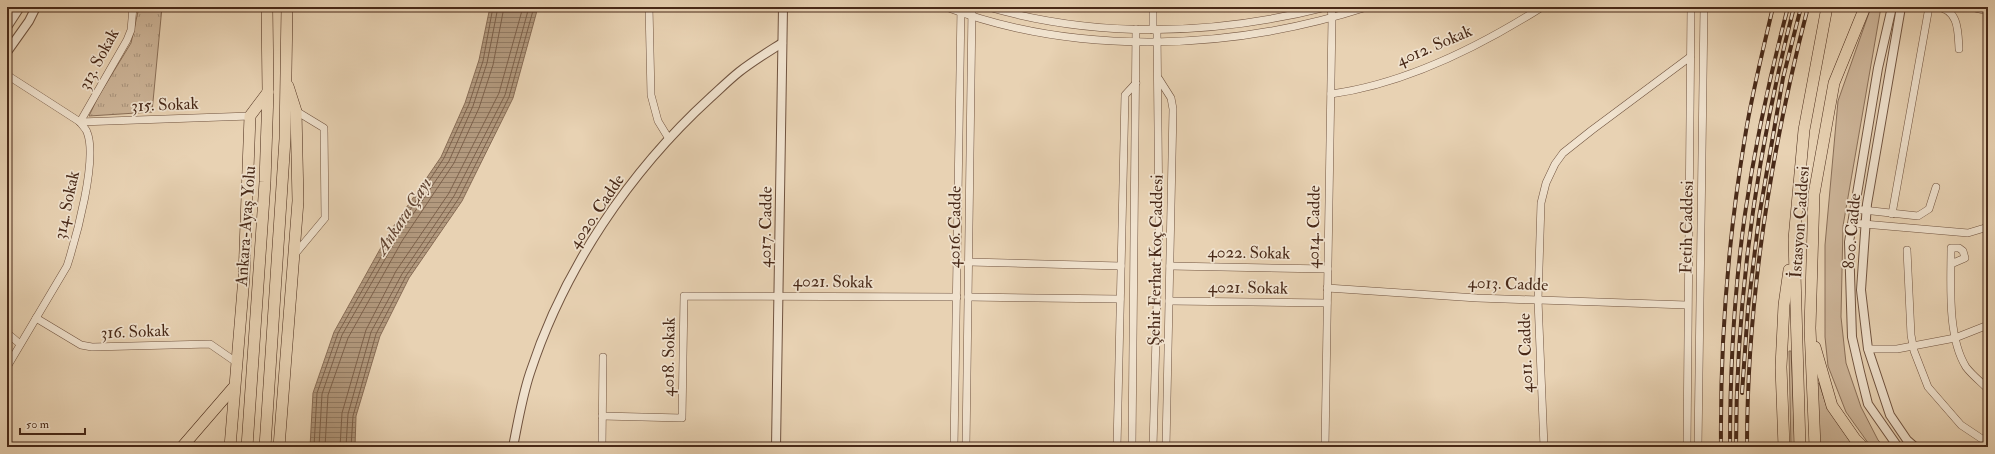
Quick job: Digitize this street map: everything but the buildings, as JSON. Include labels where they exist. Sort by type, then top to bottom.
[{"type":"main road","name":"Ankara-Ayaş Yolu","points":[[247,447],[265,182],[268,92],[267,7]]},
{"type":"main road","name":"Ankara-Ayaş Yolu","points":[[265,447],[285,138],[287,7]]},
{"type":"main road","name":"İstasyon Caddesi","points":[[1800,447],[1794,239],[1804,130],[1827,7]]},
{"type":"main road","name":"İstasyon Caddesi","points":[[1815,447],[1810,328],[1814,194],[1834,83],[1865,7]]},
{"type":"main road","points":[[279,447],[298,201],[296,111],[285,76]]},
{"type":"main road","points":[[230,447],[244,276],[250,116],[268,92]]},
{"type":"main road","points":[[1784,447],[1781,368],[1784,305],[1794,239]]},
{"type":"main road","points":[[1810,328],[1832,406],[1855,439],[1863,447]]},
{"type":"main road","points":[[182,447],[234,388]]},
{"type":"street","points":[[7,27],[20,7]]},
{"type":"street","points":[[7,52],[29,21],[36,7]]},
{"type":"street","name":"313. Sokak","points":[[80,122],[127,40],[131,30],[133,7]]},
{"type":"street","points":[[649,7],[651,95],[658,121],[669,139]]},
{"type":"street","name":"4017. Cadde","points":[[776,447],[780,295],[783,7]]},
{"type":"street","points":[[946,7],[961,10],[972,16],[1061,35],[1158,42],[1234,37],[1282,30],[1332,18],[1367,7]]},
{"type":"street","name":"4016. Cadde","points":[[966,447],[972,7]]},
{"type":"street","points":[[988,7],[1052,22],[1155,30],[1240,25],[1267,21],[1326,7]]},
{"type":"street","name":"Şehit Ferhat Koç Caddesi","points":[[1153,7],[1155,30],[1158,42],[1159,226],[1153,447]]},
{"type":"street","name":"4014. Cadde","points":[[1324,447],[1331,94],[1331,7]]},
{"type":"street","name":"4012. Sokak","points":[[1331,94],[1365,88],[1432,64],[1475,45],[1520,21],[1542,7]]},
{"type":"street","name":"Fetih Caddesi","points":[[1687,447],[1687,304],[1691,7]]},
{"type":"street","name":"Fetih Caddesi","points":[[1698,447],[1704,7]]},
{"type":"street","name":"800. Cadde","points":[[1892,7],[1878,68],[1849,242],[1852,337],[1868,404],[1898,447]]},
{"type":"street","name":"800. Cadde","points":[[1901,7],[1867,211],[1861,290],[1868,349],[1890,415],[1907,440],[1915,447]]},
{"type":"street","points":[[1892,214],[1929,7]]},
{"type":"street","points":[[1936,7],[1944,8],[1953,15],[1958,28],[1959,49]]},
{"type":"street","points":[[1971,7],[1988,11]]},
{"type":"street","name":"4016. Cadde","points":[[954,447],[961,10]]},
{"type":"street","name":"Şehit Ferhat Koç Caddesi","points":[[1132,447],[1136,29]]},
{"type":"street","name":"4020. Cadde","points":[[513,447],[530,374],[548,326],[572,277],[596,234],[620,199],[669,139],[692,114],[739,72],[782,43]]},
{"type":"street","name":"4011. Cadde","points":[[1544,447],[1538,300],[1541,203],[1546,183],[1555,164],[1563,153],[1690,57]]},
{"type":"street","points":[[7,75],[80,122]]},
{"type":"street","name":"Şehit Ferhat Koç Caddesi","points":[[1158,78],[1171,98],[1173,109],[1166,447]]},
{"type":"street","name":"Şehit Ferhat Koç Caddesi","points":[[1117,447],[1125,95],[1136,83]]},
{"type":"street","points":[[294,254],[325,218],[324,128],[296,111]]},
{"type":"street","name":"315. Sokak","points":[[80,122],[250,116]]},
{"type":"street","name":"314. Sokak","points":[[7,367],[67,266],[72,251],[88,177],[90,145],[87,132],[80,122]]},
{"type":"street","points":[[1854,209],[1918,216],[1929,208],[1936,187]]},
{"type":"street","points":[[1852,223],[1968,233],[1988,227]]},
{"type":"street","points":[[1907,250],[1911,335],[1913,346],[1928,387],[1961,425],[1988,443]]},
{"type":"street","points":[[969,262],[1121,266]]},
{"type":"street","points":[[1951,264],[1954,338],[1966,367],[1988,389]]},
{"type":"street","name":"4022. Sokak","points":[[1170,266],[1328,268]]},
{"type":"street","name":"4013. Cadde","points":[[1327,288],[1477,298],[1687,304]]},
{"type":"street","name":"4021. Sokak","points":[[684,296],[780,295],[957,297]]},
{"type":"street","name":"4018. Sokak","points":[[602,416],[682,418],[684,296]]},
{"type":"street","points":[[968,298],[1120,299]]},
{"type":"street","name":"4021. Sokak","points":[[1169,301],[1327,303]]},
{"type":"street","name":"316. Sokak","points":[[36,318],[81,344],[92,347],[210,344],[236,362]]},
{"type":"street","points":[[1868,349],[1913,346],[1954,338],[1988,325]]},
{"type":"street","points":[[7,333],[20,344]]},
{"type":"street","points":[[602,447],[603,357]]},
{"type":"green space","points":[[139,7],[162,7],[152,112],[89,116],[98,97],[131,43]]},
{"type":"green space","points":[[1871,7],[1881,7],[1843,226],[1841,317],[1846,363],[1861,407],[1878,440],[1884,447],[1871,447],[1846,412],[1828,366],[1825,337],[1825,245],[1838,101]]},
{"type":"green space","points":[[1789,351],[1791,351],[1795,447],[1791,447]]},
{"type":"green space","points":[[1819,383],[1827,407],[1854,447],[1820,447],[1816,384]]},
{"type":"water","name":"Ankara Çayı","points":[[490,7],[538,7],[513,98],[462,201],[409,278],[380,336],[356,416],[355,447],[310,447],[313,393],[334,332],[389,233],[441,157],[465,103],[479,60]]},
{"type":"railway","points":[[1721,447],[1722,369],[1726,291],[1734,214],[1748,121],[1773,7]]},
{"type":"railway","points":[[1730,447],[1733,330],[1741,243],[1753,162],[1775,58],[1788,7]]},
{"type":"railway","points":[[1736,447],[1740,336],[1751,225],[1769,116],[1794,7]]},
{"type":"railway","points":[[1742,393],[1748,308],[1759,217],[1783,78],[1801,7]]},
{"type":"railway","points":[[1747,447],[1751,336],[1764,226],[1772,170],[1783,115],[1808,7]]}]
